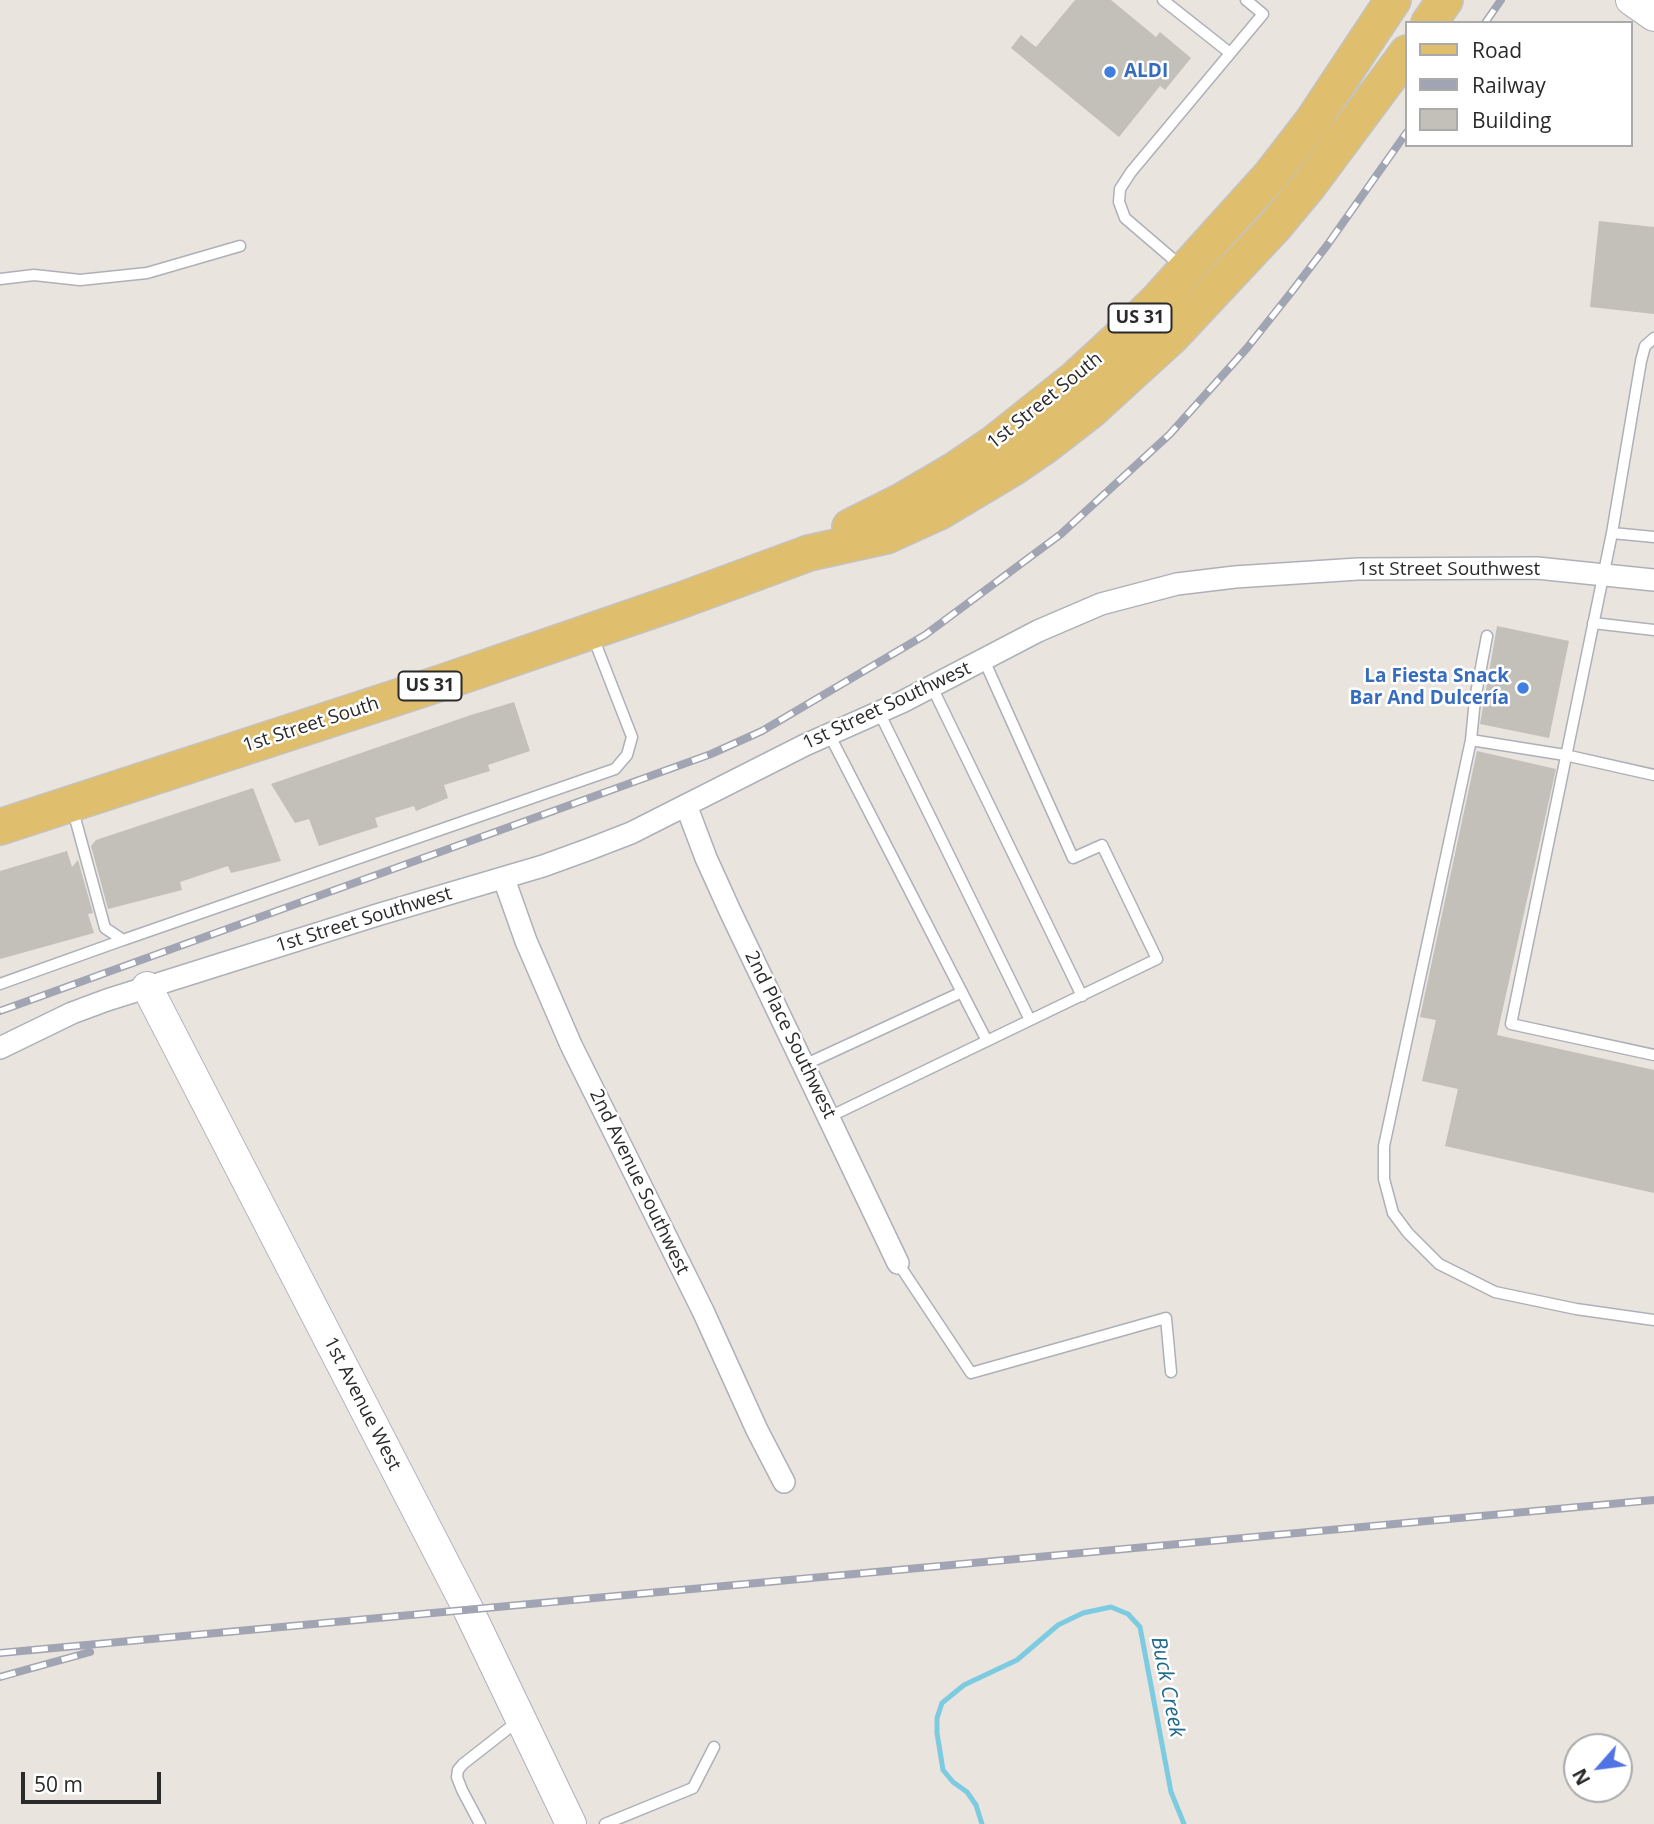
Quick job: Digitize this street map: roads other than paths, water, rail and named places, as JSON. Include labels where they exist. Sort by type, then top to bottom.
[{"type":"main road","name":"1st Street South","points":[[968,478],[993,444],[1076,378],[1115,342],[1186,270],[1271,175],[1312,122],[1394,0]]},
{"type":"main road","points":[[1430,21],[1445,0]]},
{"type":"main road","name":"1st Street South","points":[[60,808],[444,682],[809,553],[855,524],[902,501],[1028,457],[1090,411],[1204,304],[1309,185],[1406,54]]},
{"type":"main road","name":"US 31","points":[[0,827],[60,808]]},
{"type":"street","points":[[1630,0],[1654,16]]},
{"type":"street","name":"1st Street Southwest","points":[[0,1048],[72,1013],[147,987],[377,915],[504,879],[598,846],[932,687],[1074,614],[1101,604],[1177,584],[1235,577],[1358,569],[1537,568],[1654,580]]},
{"type":"street","name":"2nd Place Southwest","points":[[686,805],[710,868],[898,1263]]},
{"type":"street","name":"2nd Avenue Southwest","points":[[504,879],[526,941],[566,1033],[660,1228],[704,1311],[757,1430],[784,1482]]},
{"type":"street","name":"1st Avenue West","points":[[147,987],[468,1609],[571,1824]]},
{"type":"lane","points":[[1163,0],[1230,53]]},
{"type":"lane","points":[[1186,270],[1125,218],[1119,202],[1120,189],[1131,172],[1263,14],[1246,0]]},
{"type":"lane","points":[[0,279],[34,275],[80,280],[147,273],[240,246]]},
{"type":"lane","points":[[1654,338],[1645,346],[1641,361],[1612,533],[1511,1024],[1654,1053]]},
{"type":"lane","points":[[1641,361],[1654,363]]},
{"type":"lane","points":[[1612,533],[1654,537]]},
{"type":"lane","points":[[1593,623],[1654,630]]},
{"type":"lane","points":[[0,984],[615,769],[627,755],[632,737],[590,631]]},
{"type":"lane","points":[[1487,636],[1475,699],[1471,740],[1384,1146],[1384,1179],[1393,1213],[1408,1233],[1439,1264],[1495,1292],[1576,1310],[1654,1320]]},
{"type":"lane","points":[[829,1117],[1157,959],[1102,845],[1073,858],[984,660]]},
{"type":"lane","points":[[932,687],[1082,996]]},
{"type":"lane","points":[[879,712],[1030,1020]]},
{"type":"lane","points":[[829,734],[986,1041]]},
{"type":"lane","points":[[1471,740],[1565,755],[1654,775]]},
{"type":"lane","points":[[60,808],[105,928],[123,940]]},
{"type":"lane","points":[[804,1065],[962,992]]},
{"type":"lane","points":[[898,1263],[971,1373],[1166,1318],[1171,1372]]},
{"type":"lane","points":[[480,1824],[462,1790],[457,1777],[458,1770],[520,1720]]},
{"type":"lane","points":[[605,1824],[693,1788],[714,1747]]},
{"type":"waterway","name":"Buck Creek","points":[[982,1824],[976,1805],[967,1792],[943,1770],[937,1733],[937,1718],[942,1703],[964,1685],[1017,1660],[1058,1625],[1083,1613],[1111,1607],[1128,1614],[1140,1627],[1171,1792],[1184,1824]]},
{"type":"railway","points":[[1486,21],[1501,0]]},
{"type":"railway","points":[[0,1011],[711,754],[762,731],[925,635],[1061,534],[1170,434],[1247,348],[1293,290],[1406,133]]},
{"type":"railway","points":[[0,1653],[1654,1500]]},
{"type":"railway","points":[[0,1677],[90,1652]]},
{"type":"place","name":"ALDI","points":[[1110,72]]},
{"type":"place","name":"La Fiesta Snack Bar And Dulcería","points":[[1523,688]]}]
